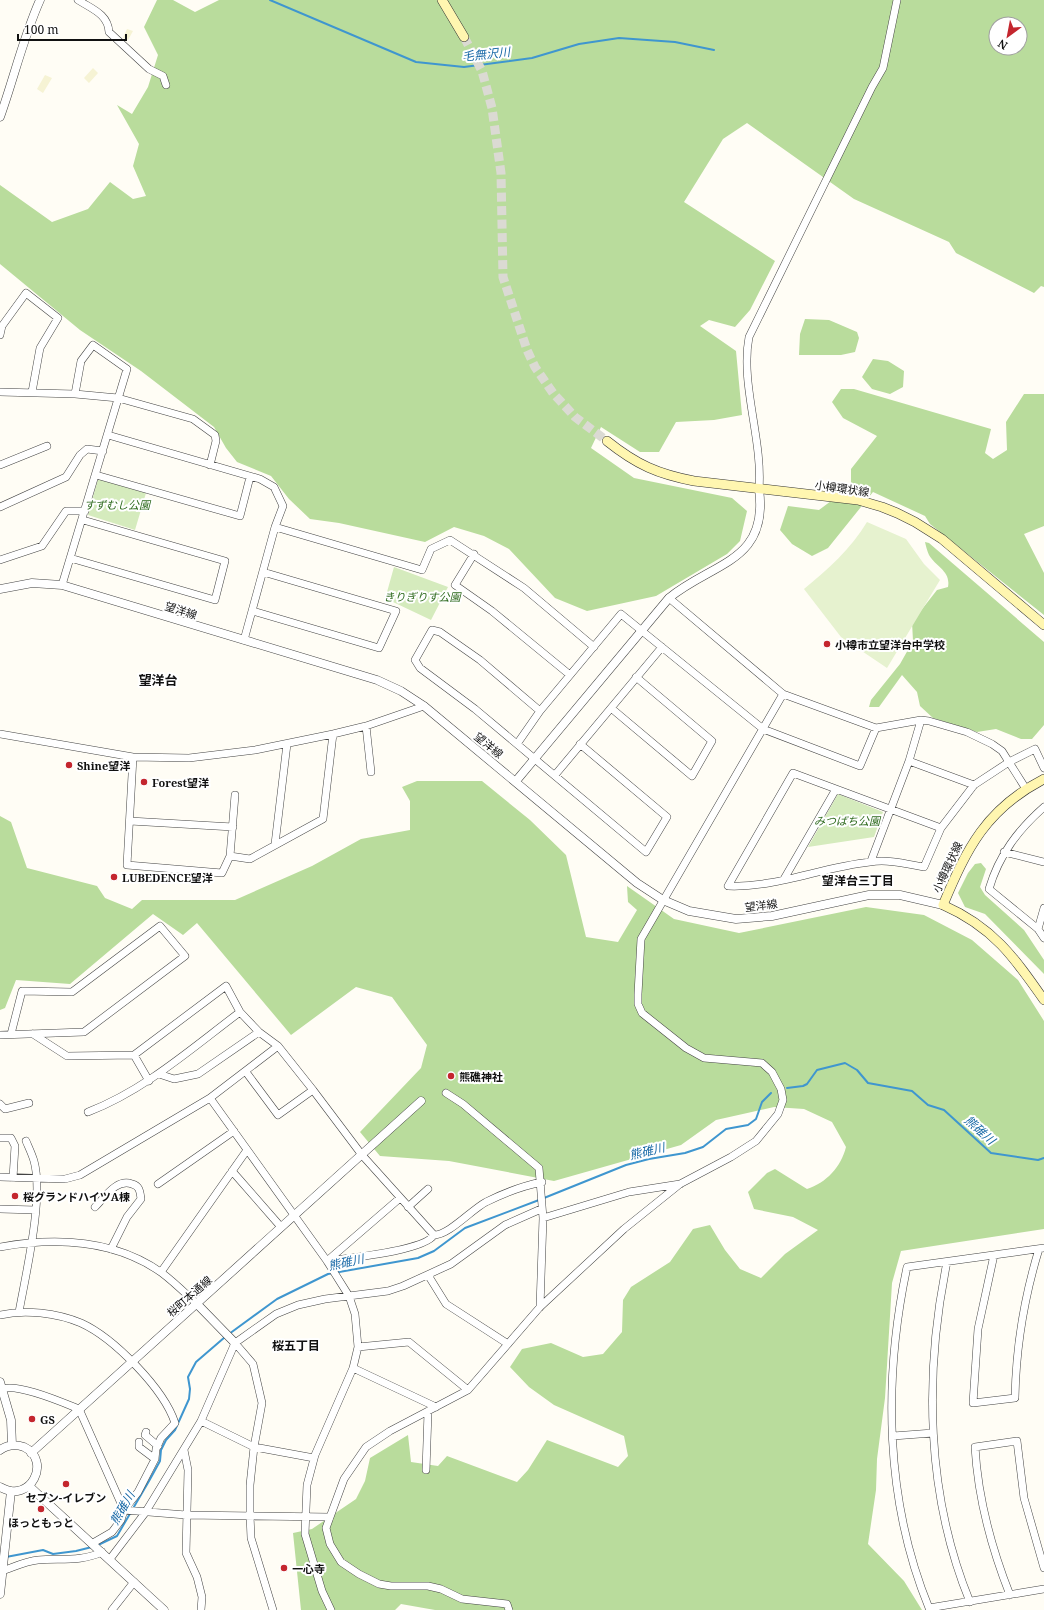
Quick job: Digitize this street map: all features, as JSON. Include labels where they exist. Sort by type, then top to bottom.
[{"type":"main road","points":[[442,0],[464,37]]},
{"type":"main road","name":"小樽環状線","points":[[607,442],[624,455],[655,472],[668,476],[694,481],[858,500],[897,513],[915,522],[942,539],[1044,625]]},
{"type":"main road","name":"小樽環状線","points":[[1044,779],[1026,788],[1000,809],[974,840],[960,866],[943,905],[976,923],[996,938],[1021,968],[1044,1000]]},
{"type":"street","points":[[0,117],[14,78],[25,38],[40,0]]},
{"type":"street","points":[[78,0],[105,17],[109,25],[109,32],[149,69],[162,76],[166,85]]},
{"type":"street","points":[[516,782],[669,598],[684,585],[733,560],[750,543],[758,520],[761,503],[758,489],[755,431],[746,350],[749,337],[872,87],[883,68],[898,0]]},
{"type":"street","points":[[0,335],[2,326],[26,293],[58,318],[40,348],[32,392]]},
{"type":"street","points":[[62,586],[127,370],[92,345],[81,361],[75,394]]},
{"type":"street","points":[[0,392],[75,394],[118,398],[193,419],[215,435],[216,441],[210,465]]},
{"type":"street","points":[[108,436],[260,479],[274,486],[283,506],[275,527],[264,572],[244,640]]},
{"type":"street","points":[[0,466],[47,446]]},
{"type":"street","points":[[0,506],[66,477],[80,455],[87,449],[103,451]]},
{"type":"street","points":[[96,474],[240,516],[250,477]]},
{"type":"street","points":[[0,560],[42,546],[66,512],[85,512]]},
{"type":"street","points":[[70,558],[215,600],[225,561],[83,520]]},
{"type":"street","points":[[275,527],[422,570],[431,549],[450,540],[474,554],[524,588],[594,648]]},
{"type":"street","points":[[474,554],[455,585],[498,616],[570,675]]},
{"type":"street","points":[[253,611],[379,648],[396,611],[264,572]]},
{"type":"street","name":"望洋線","points":[[0,589],[32,583],[62,586],[377,680],[401,691],[424,706],[637,883],[663,900],[690,911],[736,919],[772,916],[869,895],[900,895],[943,905]]},
{"type":"street","points":[[669,598],[783,694],[876,728],[921,720],[929,721],[981,738],[1002,751],[1026,788]]},
{"type":"street","points":[[517,744],[540,711],[622,614],[763,729],[860,766],[876,728]]},
{"type":"street","points":[[540,711],[480,660],[440,632],[432,630],[415,660],[420,668],[451,689],[646,852],[667,817],[580,744]]},
{"type":"street","points":[[555,775],[662,647]]},
{"type":"street","points":[[611,708],[692,776],[712,742],[636,677]]},
{"type":"street","points":[[509,1610],[507,1604],[462,1599],[441,1589],[428,1586],[391,1586],[380,1584],[359,1574],[341,1562],[330,1544],[326,1528],[344,1479],[366,1447],[390,1431],[468,1390],[540,1307],[624,1229],[680,1184],[731,1157],[756,1141],[778,1114],[783,1100],[781,1089],[772,1072],[762,1063],[704,1058],[686,1048],[642,1013],[638,1004],[638,994],[641,939],[783,694]]},
{"type":"street","points":[[0,734],[133,757],[189,758],[286,744],[333,734],[366,726],[424,706]]},
{"type":"street","points":[[871,861],[889,809],[909,762],[921,720]]},
{"type":"street","points":[[366,726],[371,772]]},
{"type":"street","points":[[230,856],[250,859],[274,844],[323,819],[333,734]]},
{"type":"street","points":[[274,844],[286,744]]},
{"type":"street","points":[[941,828],[792,773],[728,886],[762,885],[871,861],[901,863],[924,867],[941,828],[974,786],[1009,762],[1035,749],[1044,768]]},
{"type":"street","points":[[133,757],[127,865],[222,874],[230,856],[235,795]]},
{"type":"street","points":[[909,762],[974,786]]},
{"type":"street","points":[[784,879],[836,789]]},
{"type":"street","points":[[1044,807],[1029,820],[1004,852],[989,889],[1038,929],[1044,938]]},
{"type":"street","points":[[130,821],[233,827]]},
{"type":"street","points":[[1004,852],[1044,862]]},
{"type":"street","points":[[1038,929],[1044,908]]},
{"type":"street","points":[[0,1035],[84,1032],[185,956],[160,926],[72,992],[22,991],[11,1034]]},
{"type":"street","points":[[33,1034],[67,1056],[134,1055],[226,986],[240,1012],[259,1032],[278,1046],[362,1155],[434,1235]]},
{"type":"street","points":[[88,1112],[106,1106],[159,1074],[240,1012]]},
{"type":"street","points":[[159,1074],[174,1079],[198,1074],[259,1032]]},
{"type":"street","points":[[0,1177],[65,1179],[80,1175],[210,1098],[246,1072],[278,1046]]},
{"type":"street","points":[[134,1055],[149,1080]]},
{"type":"street","points":[[246,1072],[278,1115],[313,1090]]},
{"type":"street","points":[[446,1093],[463,1104],[539,1168],[542,1182],[541,1207],[543,1218],[540,1307]]},
{"type":"street","points":[[210,1098],[332,1268],[349,1296],[355,1314],[358,1347],[353,1368],[314,1458],[307,1485],[307,1517],[305,1534],[322,1591],[331,1610]]},
{"type":"street","name":"桜町本通線","points":[[31,1453],[421,1101]]},
{"type":"street","points":[[0,1104],[5,1109],[29,1103]]},
{"type":"street","points":[[158,1184],[234,1131]]},
{"type":"street","points":[[0,1138],[10,1138],[15,1146],[13,1178]]},
{"type":"street","points":[[19,1312],[36,1210],[37,1178],[34,1161],[26,1141]]},
{"type":"street","points":[[161,1272],[247,1150]]},
{"type":"street","points":[[232,1171],[281,1227]]},
{"type":"street","points":[[95,1207],[117,1185],[124,1182],[134,1184],[140,1190],[141,1199],[127,1217],[110,1249]]},
{"type":"street","points":[[327,1261],[411,1248],[426,1243],[434,1235],[443,1234],[487,1202],[519,1187],[542,1182]]},
{"type":"street","points":[[543,1218],[629,1192],[680,1184]]},
{"type":"street","points":[[408,1207],[428,1189]]},
{"type":"street","points":[[327,1261],[400,1198]]},
{"type":"street","points":[[110,1560],[184,1450],[201,1421],[233,1341],[284,1310],[310,1302],[388,1291],[428,1275],[451,1264],[505,1225],[541,1207]]},
{"type":"street","points":[[0,1209],[36,1210]]},
{"type":"street","points":[[0,1247],[70,1242],[101,1245],[134,1258],[161,1272],[197,1304],[253,1364],[260,1387],[262,1403],[254,1447],[250,1485],[251,1538],[273,1610]]},
{"type":"street","points":[[994,1255],[978,1329],[973,1403],[1015,1398],[1017,1361],[1022,1319],[1029,1282],[1042,1249],[994,1255],[907,1267],[898,1316],[894,1356],[893,1436],[898,1492],[906,1540],[914,1569],[929,1608],[1044,1589]]},
{"type":"street","points":[[947,1262],[934,1349],[933,1433],[938,1486],[947,1534],[961,1580],[970,1602]]},
{"type":"street","points":[[428,1275],[446,1304],[508,1344]]},
{"type":"street","points":[[0,1315],[19,1312],[49,1315],[82,1324],[108,1341],[131,1362],[162,1397],[172,1414],[175,1423],[161,1438],[155,1459],[138,1492],[121,1520],[112,1532],[87,1558],[37,1560],[23,1563],[2,1571]]},
{"type":"street","points":[[358,1347],[409,1342],[468,1390]]},
{"type":"street","points":[[353,1368],[436,1408]]},
{"type":"street","points":[[12,1445],[10,1420],[1,1387],[18,1389],[52,1398],[79,1409],[126,1510]]},
{"type":"street","points":[[426,1470],[428,1412]]},
{"type":"street","points":[[201,1421],[254,1447],[314,1458]]},
{"type":"street","points":[[146,1432],[145,1435],[158,1446]]},
{"type":"street","points":[[893,1436],[933,1433]]},
{"type":"street","points":[[1010,1595],[994,1551],[988,1528],[978,1483],[975,1447],[1017,1441],[1024,1498],[1044,1568]]},
{"type":"street","points":[[140,1442],[139,1448],[155,1459]]},
{"type":"street","points":[[0,1450],[12,1445],[26,1448],[31,1453],[37,1466],[37,1473],[29,1486],[18,1491],[11,1491],[0,1487]]},
{"type":"street","points":[[184,1450],[188,1470],[186,1553],[202,1597],[201,1610]]},
{"type":"street","points":[[29,1486],[164,1610]]},
{"type":"street","points":[[0,1594],[11,1491]]},
{"type":"street","points":[[126,1510],[186,1514],[330,1517]]},
{"type":"street","points":[[112,1610],[134,1582]]},
{"type":"shaded area","points":[[127,29],[133,31],[128,40],[123,38]]},
{"type":"shaded area","points":[[93,68],[98,73],[89,83],[84,78]]},
{"type":"shaded area","points":[[45,75],[52,78],[43,93],[37,89]]},
{"type":"green space","points":[[157,0],[173,0],[195,12],[219,0],[1044,0],[1044,287],[1041,286],[1034,293],[956,253],[949,242],[854,199],[747,123],[723,139],[684,202],[775,261],[750,310],[735,327],[709,320],[700,326],[736,351],[742,415],[714,420],[676,422],[659,452],[640,452],[601,427],[591,448],[634,478],[732,498],[747,511],[740,541],[727,554],[656,596],[587,611],[555,598],[509,549],[484,536],[454,527],[425,542],[339,523],[310,519],[289,499],[271,476],[237,462],[226,448],[214,427],[141,371],[80,330],[0,264],[0,185],[52,222],[88,209],[110,182],[133,199],[146,196],[133,166],[139,144],[117,105],[132,114],[148,87],[158,55],[144,27]]},
{"type":"green space","points":[[805,319],[829,320],[857,332],[859,338],[855,352],[841,355],[799,355],[800,334]]},
{"type":"green space","points":[[873,359],[888,361],[904,371],[903,387],[890,394],[872,389],[862,377]]},
{"type":"green space","points":[[841,389],[854,389],[991,429],[985,453],[993,459],[1007,450],[1006,422],[1024,394],[1044,394],[1044,526],[1024,534],[1044,573],[1044,615],[930,524],[925,516],[873,492],[828,548],[812,556],[792,544],[780,530],[788,506],[819,510],[851,486],[851,469],[877,436],[843,418],[832,402]]},
{"type":"green space","name":"すずむし公園","points":[[98,479],[146,493],[135,530],[88,515]]},
{"type":"green space","points":[[867,522],[906,539],[924,564],[940,580],[887,668],[841,637],[804,589],[846,550]]},
{"type":"green space","points":[[925,542],[929,543],[1044,642],[1044,725],[1032,739],[1021,739],[996,729],[977,732],[933,718],[920,706],[917,692],[902,675],[879,707],[869,707],[871,700],[900,664],[913,641],[912,622],[937,590],[948,587],[945,573],[929,555]]},
{"type":"green space","name":"きりぎりす公園","points":[[394,567],[448,587],[431,620],[393,602],[387,592]]},
{"type":"green space","points":[[417,781],[482,781],[530,820],[566,855],[586,937],[618,942],[637,910],[628,902],[627,886],[674,919],[739,933],[866,907],[924,915],[972,940],[1018,980],[1044,1021],[1044,1229],[901,1251],[892,1283],[885,1398],[877,1459],[876,1490],[868,1544],[904,1581],[922,1610],[435,1610],[401,1604],[395,1610],[301,1610],[293,1533],[312,1529],[356,1499],[365,1481],[370,1458],[408,1435],[411,1462],[438,1466],[447,1456],[517,1482],[528,1470],[547,1440],[618,1467],[628,1456],[624,1436],[554,1405],[529,1387],[510,1367],[522,1349],[551,1343],[583,1357],[603,1354],[622,1332],[623,1300],[631,1287],[670,1262],[693,1229],[710,1225],[725,1250],[740,1269],[761,1278],[785,1254],[818,1230],[793,1217],[754,1209],[748,1192],[767,1173],[775,1169],[807,1189],[814,1186],[832,1173],[844,1154],[846,1147],[832,1122],[804,1109],[774,1107],[716,1120],[681,1145],[554,1181],[449,1161],[380,1156],[360,1132],[421,1068],[427,1045],[392,997],[356,987],[291,1035],[197,923],[183,935],[153,914],[70,984],[16,980],[5,1008],[0,1010],[0,816],[11,822],[27,868],[97,886],[105,898],[132,909],[142,900],[235,900],[312,866],[361,839],[410,830],[410,801],[402,787]]},
{"type":"green space","name":"みつばち公園","points":[[838,794],[883,812],[874,837],[808,847]]},
{"type":"green space","points":[[981,863],[986,869],[980,887],[985,895],[1024,930],[1044,960],[1044,974],[985,914],[965,907],[958,893],[968,873],[975,864]]},
{"type":"waterway","name":"毛無沢川","points":[[270,0],[416,62],[464,67],[532,58],[579,44],[619,38],[675,42],[714,50]]},
{"type":"waterway","name":"熊碓川","points":[[787,1088],[807,1084],[817,1070],[845,1063],[857,1070],[868,1083],[912,1091],[928,1105],[944,1110],[991,1153],[1038,1160],[1044,1158]]},
{"type":"waterway","name":"熊碓川","points":[[544,1198],[626,1165],[649,1159],[685,1153],[703,1147],[726,1129],[748,1125],[756,1119],[762,1102],[771,1093]]},
{"type":"waterway","name":"熊碓川","points":[[229,1334],[277,1299],[328,1274],[418,1258],[434,1251],[465,1228],[539,1200]]},
{"type":"waterway","name":"熊碓川","points":[[98,1545],[117,1536],[160,1461],[161,1450],[166,1440],[175,1430],[189,1399],[190,1389],[188,1377],[196,1362],[225,1337]]},
{"type":"waterway","name":"熊碓川","points":[[6,1557],[43,1550],[53,1554],[92,1547]]},
{"type":"tunnel","points":[[464,37],[482,71],[492,108],[501,173],[503,277],[527,350],[535,367],[553,393],[575,417],[607,441]]},
{"type":"place","name":"小樽市立望洋台中学校","points":[[827,644]]},
{"type":"place","name":"Shine望洋","points":[[69,765]]},
{"type":"place","name":"Forest望洋","points":[[144,782]]},
{"type":"place","name":"LUBEDENCE望洋","points":[[114,877]]},
{"type":"place","name":"熊礁神社","points":[[451,1076]]},
{"type":"place","name":"桜グランドハイツA棟","points":[[15,1196]]},
{"type":"place","name":"GS","points":[[32,1419]]},
{"type":"place","name":"セブン-イレブン","points":[[66,1484]]},
{"type":"place","name":"ほっともっと","points":[[41,1509]]},
{"type":"place","name":"一心寺","points":[[284,1568]]},
{"type":"district","name":"望洋台","points":[[158,680]]},
{"type":"district","name":"望洋台三丁目","points":[[858,880]]},
{"type":"district","name":"桜五丁目","points":[[296,1345]]}]
